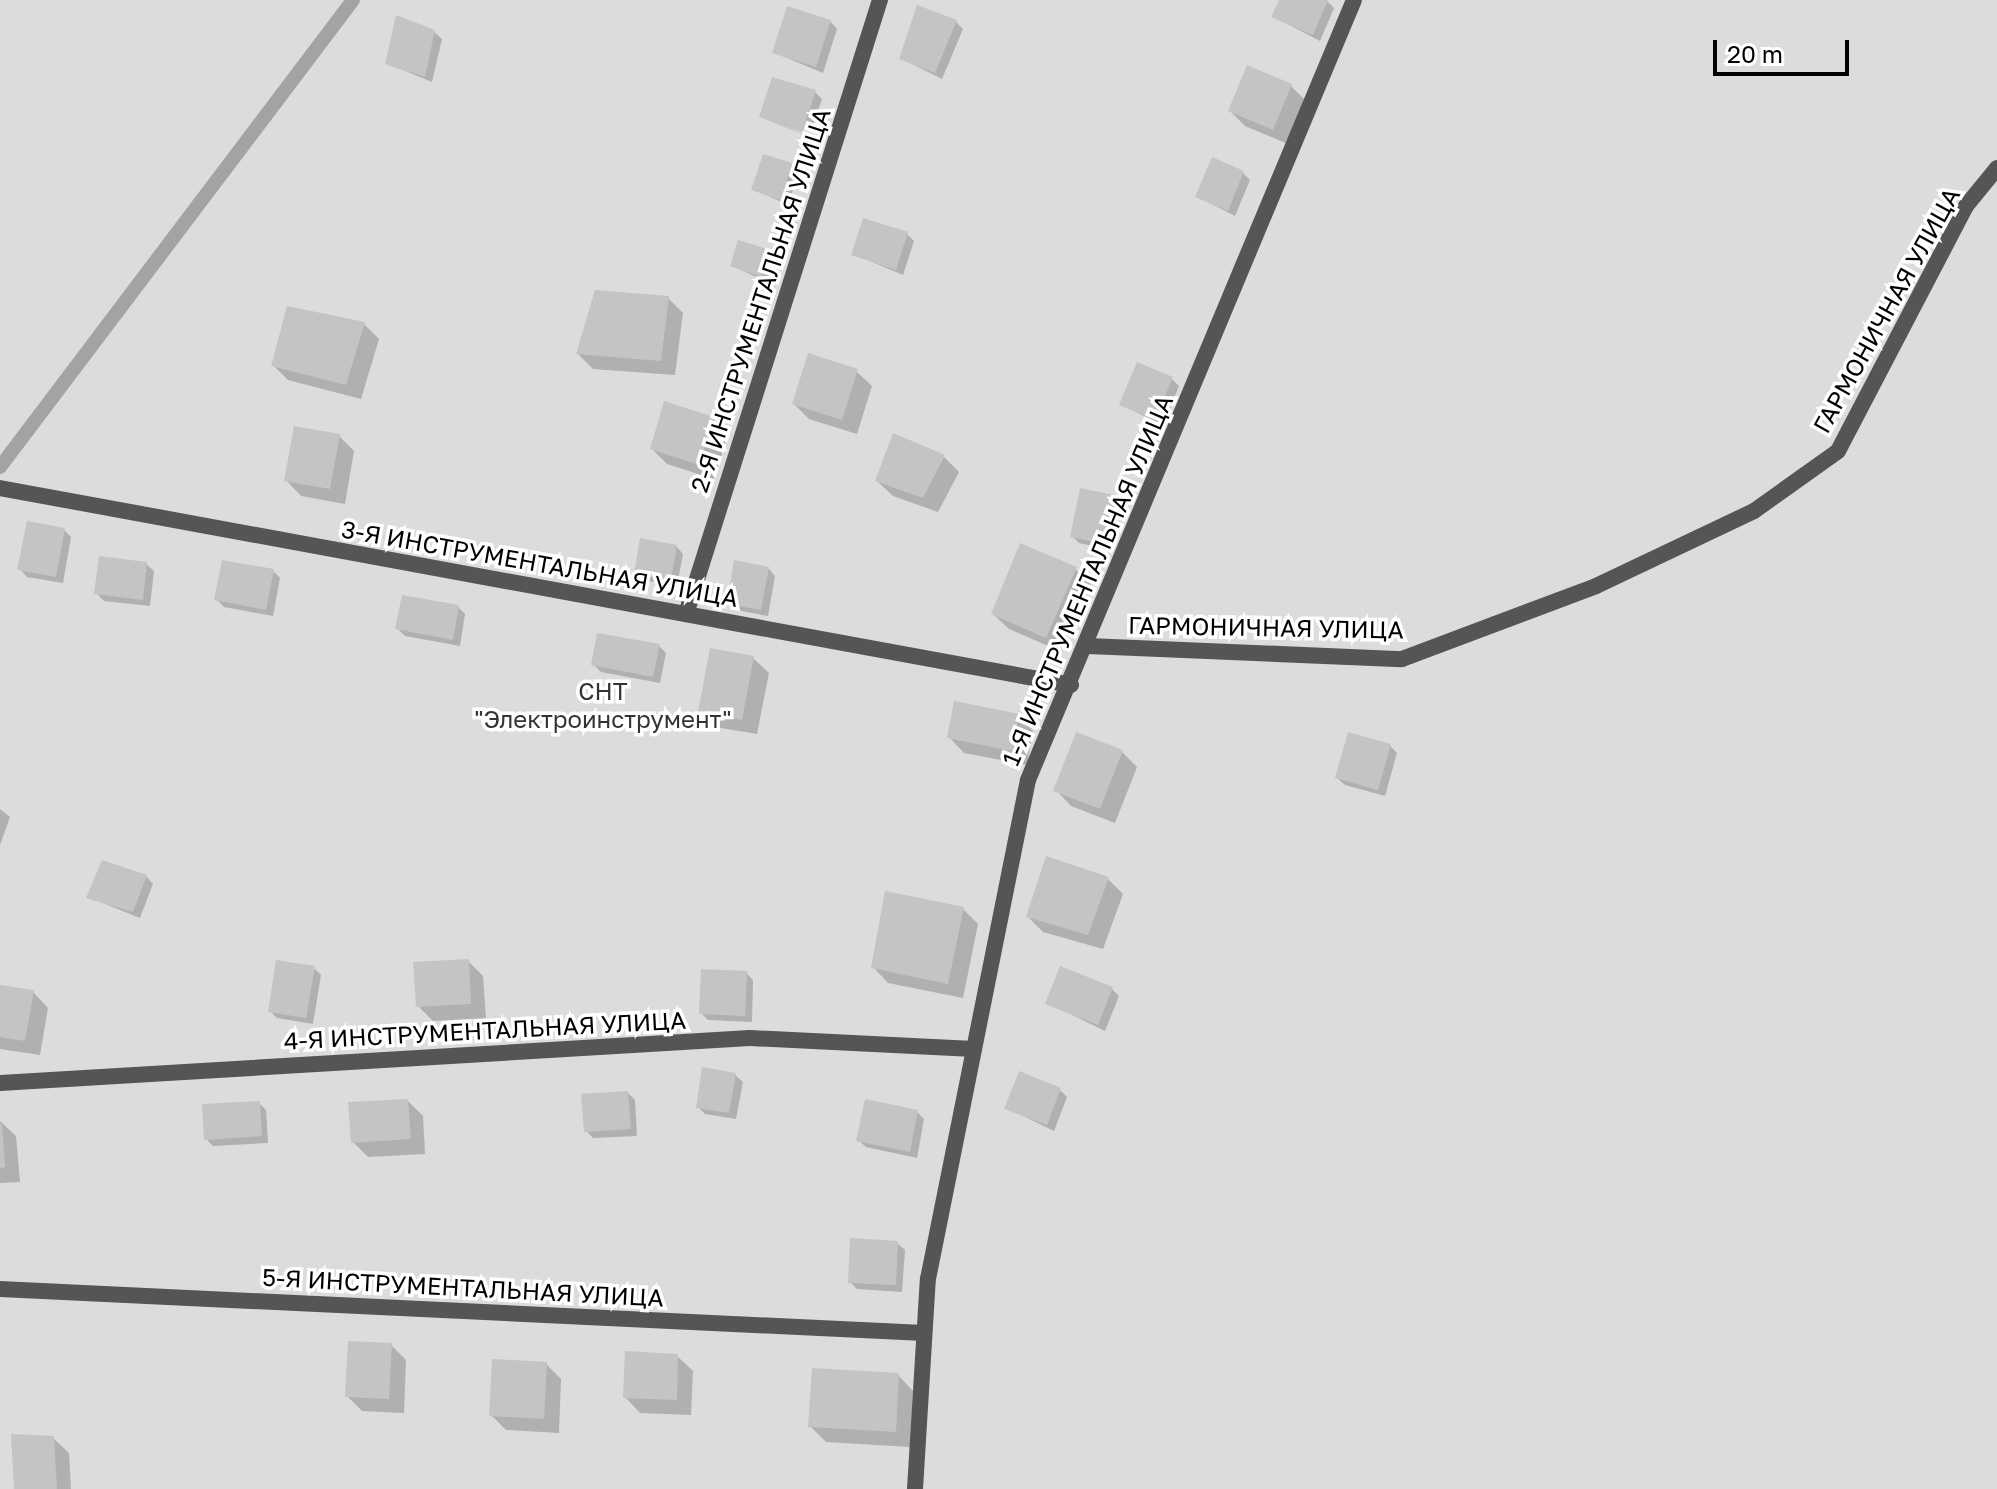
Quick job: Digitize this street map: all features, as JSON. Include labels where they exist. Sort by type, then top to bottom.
[{"type":"street","name":"2-Я ИНСТРУМЕНТАЛЬНАЯ УЛИЦА","points":[[686,614],[880,0]]},
{"type":"street","name":"1-Я ИНСТРУМЕНТАЛЬНАЯ УЛИЦА","points":[[915,1489],[928,1279],[1028,780],[1088,646],[1354,0]]},
{"type":"street","name":"ГАРМОНИЧНАЯ УЛИЦА","points":[[1088,646],[1402,659],[1596,586],[1754,511],[1838,451],[1966,206],[1997,168]]},
{"type":"street","name":"3-Я ИНСТРУМЕНТАЛЬНАЯ УЛИЦА","points":[[0,488],[1071,685]]},
{"type":"street","name":"4-Я ИНСТРУМЕНТАЛЬНАЯ УЛИЦА","points":[[0,1083],[750,1038],[974,1049]]},
{"type":"street","name":"5-Я ИНСТРУМЕНТАЛЬНАЯ УЛИЦА","points":[[0,1289],[924,1333]]},
{"type":"green space","name":"СНТ \"Электроинструмент\"","points":[[0,0],[1997,0],[1997,1489],[0,1489]]},
{"type":"building","points":[[1279,0],[1328,0],[1313,35],[1271,17]]},
{"type":"building","points":[[917,5],[957,20],[935,73],[899,59]]},
{"type":"building","points":[[787,6],[831,20],[816,67],[772,53]]},
{"type":"building","points":[[396,15],[435,30],[425,77],[385,64]]},
{"type":"building","points":[[1247,65],[1292,84],[1273,130],[1228,111]]},
{"type":"building","points":[[772,77],[816,90],[802,132],[759,117]]},
{"type":"building","points":[[763,154],[792,163],[781,200],[751,190]]},
{"type":"building","points":[[1212,157],[1244,171],[1228,211],[1195,197]]},
{"type":"building","points":[[863,218],[908,232],[896,270],[851,255]]},
{"type":"building","points":[[738,240],[771,250],[762,277],[730,266]]},
{"type":"building","points":[[595,290],[669,296],[661,361],[576,354]]},
{"type":"building","points":[[287,306],[365,322],[346,385],[271,366]]},
{"type":"building","points":[[808,353],[858,369],[842,420],[792,404]]},
{"type":"building","points":[[1137,362],[1173,377],[1155,420],[1119,405]]},
{"type":"building","points":[[664,401],[714,417],[699,465],[650,449]]},
{"type":"building","points":[[294,426],[340,434],[330,489],[284,481]]},
{"type":"building","points":[[893,433],[945,455],[923,498],[875,481]]},
{"type":"building","points":[[1080,488],[1114,495],[1105,544],[1070,537]]},
{"type":"building","points":[[27,521],[65,528],[56,577],[17,570]]},
{"type":"building","points":[[640,538],[677,545],[671,580],[634,574]]},
{"type":"building","points":[[1020,543],[1077,567],[1046,638],[991,614]]},
{"type":"building","points":[[99,556],[147,562],[143,600],[94,594]]},
{"type":"building","points":[[222,560],[274,569],[266,610],[214,600]]},
{"type":"building","points":[[734,560],[769,567],[761,610],[727,604]]},
{"type":"building","points":[[402,595],[459,605],[453,640],[395,629]]},
{"type":"building","points":[[597,633],[660,644],[653,677],[591,665]]},
{"type":"building","points":[[710,648],[754,656],[742,720],[698,712]]},
{"type":"building","points":[[954,701],[1019,714],[1012,751],[947,738]]},
{"type":"building","points":[[1076,732],[1123,750],[1100,809],[1053,791]]},
{"type":"building","points":[[1348,732],[1391,744],[1378,790],[1335,778]]},
{"type":"building","points":[[1046,856],[1109,877],[1088,935],[1026,917]]},
{"type":"building","points":[[102,860],[147,875],[133,912],[86,898]]},
{"type":"building","points":[[885,891],[964,907],[948,984],[871,968]]},
{"type":"building","points":[[469,959],[471,1004],[416,1007],[413,962]]},
{"type":"building","points":[[276,960],[315,966],[306,1018],[268,1012]]},
{"type":"building","points":[[1060,966],[1113,987],[1098,1025],[1045,1004]]},
{"type":"building","points":[[701,969],[747,971],[745,1016],[699,1014]]},
{"type":"building","points":[[0,985],[34,990],[25,1041],[0,1037]]},
{"type":"building","points":[[702,1067],[736,1073],[729,1113],[696,1108]]},
{"type":"building","points":[[1019,1071],[1061,1088],[1047,1125],[1004,1109]]},
{"type":"building","points":[[628,1091],[631,1129],[584,1132],[581,1094]]},
{"type":"building","points":[[408,1099],[411,1139],[351,1143],[348,1102]]},
{"type":"building","points":[[865,1099],[918,1110],[910,1152],[856,1141]]},
{"type":"building","points":[[260,1101],[262,1136],[204,1140],[202,1104]]},
{"type":"building","points":[[0,1124],[5,1167],[0,1168]]},
{"type":"building","points":[[850,1238],[898,1241],[896,1285],[848,1283]]},
{"type":"building","points":[[348,1341],[392,1343],[389,1399],[345,1397]]},
{"type":"building","points":[[625,1351],[678,1354],[677,1400],[623,1398]]},
{"type":"building","points":[[492,1359],[547,1362],[544,1419],[489,1416]]},
{"type":"building","points":[[812,1368],[899,1373],[896,1432],[808,1427]]},
{"type":"building","points":[[11,1434],[54,1436],[57,1489],[14,1489]]},
{"type":"waterway","points":[[0,467],[353,0]]}]
